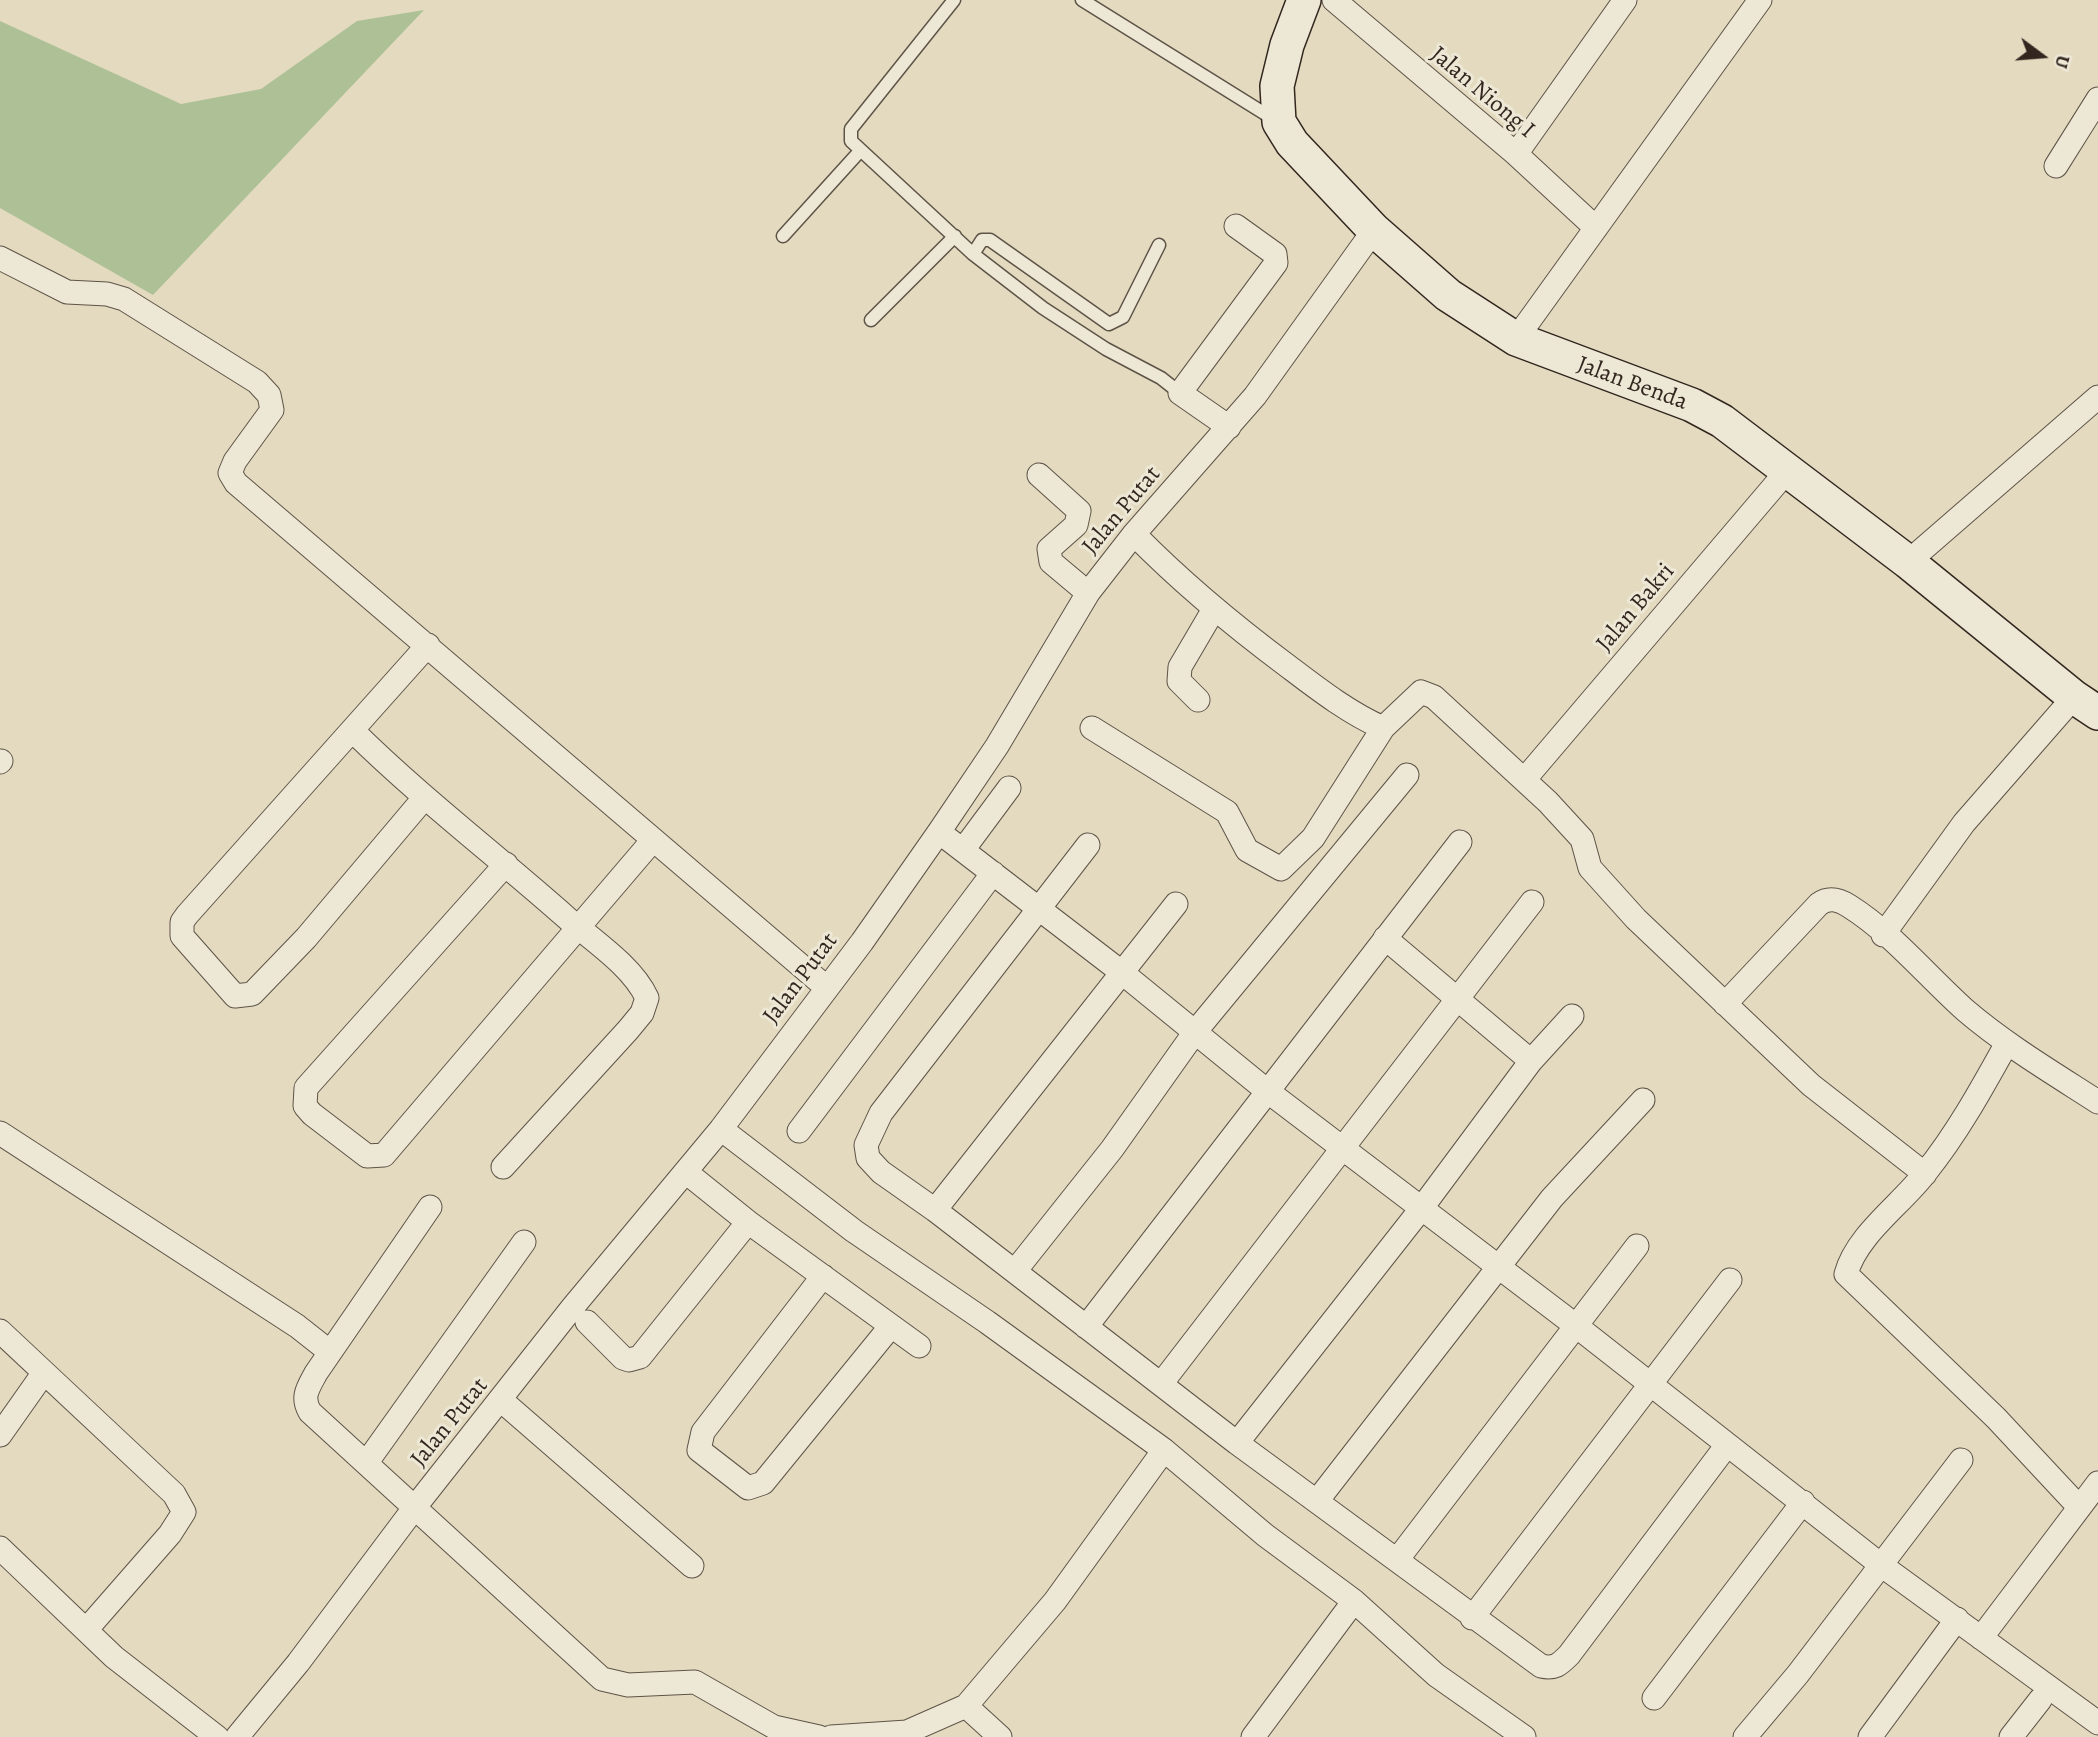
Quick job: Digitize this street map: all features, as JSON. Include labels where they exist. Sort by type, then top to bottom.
[{"type":"street","points":[[1279,122],[1278,86],[1287,45],[1304,0]]},
{"type":"street","name":"Jalan Niong I","points":[[1334,0],[1516,154],[1596,228]]},
{"type":"street","points":[[1516,154],[1625,0]]},
{"type":"street","points":[[1516,339],[1760,0]]},
{"type":"street","points":[[2056,166],[2098,99]]},
{"type":"street","name":"Jalan Benda","points":[[1279,122],[1292,143],[1374,230],[1448,295],[1516,339],[1692,405],[1722,421],[1908,562],[2086,705]]},
{"type":"street","points":[[1229,427],[1180,393],[1276,263],[1275,254],[1236,226]]},
{"type":"street","name":"Jalan Putat","points":[[237,1737],[298,1663],[415,1507],[502,1401],[572,1308],[721,1129],[939,832],[997,746],[1088,593],[1134,534],[1229,427],[1374,230]]},
{"type":"street","points":[[0,258],[67,292],[107,294],[124,299],[257,382],[269,395],[272,410],[234,461],[230,473],[236,483],[827,988]]},
{"type":"street","points":[[1908,562],[2098,397]]},
{"type":"street","name":"Jalan Bakri","points":[[1524,780],[1787,471]]},
{"type":"street","points":[[1039,475],[1079,511],[1076,525],[1049,549],[1049,556],[1051,562],[1088,593]]},
{"type":"street","points":[[1134,534],[1182,583],[1214,609],[1318,689],[1383,728]]},
{"type":"street","points":[[1198,700],[1179,681],[1180,667],[1214,609]]},
{"type":"street","points":[[425,797],[252,994],[235,996],[182,936],[182,922],[354,732],[428,645]]},
{"type":"street","points":[[1092,728],[1227,812],[1247,850],[1281,869],[1313,838],[1383,728],[1410,699],[1421,692],[1434,697],[1582,838],[1590,868],[1610,892],[1725,1004],[1811,1085],[1925,1174]]},
{"type":"street","points":[[1883,934],[1964,823],[2086,705]]},
{"type":"street","points":[[354,732],[641,985],[647,998],[642,1013],[628,1030],[503,1167]]},
{"type":"street","points":[[1015,1271],[1112,1149],[1195,1032],[1407,775]]},
{"type":"street","points":[[962,850],[1009,788]]},
{"type":"street","points":[[939,832],[1121,971],[1266,1090],[1574,1325],[1881,1565],[2098,1723]]},
{"type":"street","points":[[506,864],[306,1088],[306,1105],[312,1114],[367,1156],[384,1156],[653,840]]},
{"type":"street","points":[[1086,1327],[1266,1090],[1460,842]]},
{"type":"street","points":[[1088,845],[881,1113],[866,1145],[868,1158],[881,1172],[935,1210],[1237,1443],[1472,1618],[1541,1666],[1550,1668],[1559,1665],[1727,1445]]},
{"type":"street","points":[[799,1131],[993,873]]},
{"type":"street","points":[[1725,1004],[1826,899],[1846,904],[1874,923],[1967,1012],[2007,1043],[2098,1102]]},
{"type":"street","points":[[1161,1384],[1345,1149],[1532,902]]},
{"type":"street","points":[[935,1210],[1176,904]]},
{"type":"street","points":[[1385,938],[1531,1061]]},
{"type":"street","points":[[1237,1443],[1421,1209],[1531,1061],[1572,1016]]},
{"type":"street","points":[[2007,1043],[1965,1118],[1925,1174],[1865,1241],[1849,1262],[1846,1274],[1996,1418],[2080,1507]]},
{"type":"street","points":[[1317,1501],[1552,1198],[1643,1100]]},
{"type":"street","points":[[721,1129],[854,1231],[1164,1450],[1265,1535],[1354,1601],[1436,1675],[1524,1737]]},
{"type":"street","points":[[0,1133],[297,1326],[330,1352]]},
{"type":"street","points":[[687,1173],[748,1222],[919,1346]]},
{"type":"street","points":[[430,1207],[330,1352],[305,1395],[305,1404],[602,1679],[628,1685],[695,1682],[774,1727],[819,1737]]},
{"type":"street","points":[[587,1322],[623,1358],[629,1360],[640,1357],[748,1222]]},
{"type":"street","points":[[367,1462],[524,1242]]},
{"type":"street","points":[[1396,1560],[1637,1246]]},
{"type":"street","points":[[823,1276],[703,1432],[699,1450],[748,1488],[763,1483],[891,1326]]},
{"type":"street","points":[[1472,1618],[1730,1280]]},
{"type":"street","points":[[0,1331],[174,1494],[184,1512],[170,1534],[86,1630]]},
{"type":"street","points":[[0,1435],[43,1374]]},
{"type":"street","points":[[502,1401],[692,1566]]},
{"type":"street","points":[[831,1737],[907,1732],[966,1706],[1055,1601],[1164,1450]]},
{"type":"street","points":[[1745,1737],[1798,1674],[1961,1460]]},
{"type":"street","points":[[1981,1638],[2098,1483]]},
{"type":"street","points":[[1654,1698],[1803,1502]]},
{"type":"street","points":[[0,1548],[114,1657],[217,1737]]},
{"type":"street","points":[[1253,1737],[1354,1601]]},
{"type":"street","points":[[1870,1737],[1958,1619]]},
{"type":"street","points":[[2011,1737],[2040,1700]]},
{"type":"street","points":[[966,1706],[1000,1737]]},
{"type":"lane","points":[[954,0],[851,129],[852,141],[973,254],[1043,308],[1106,349],[1161,378],[1180,393]]},
{"type":"lane","points":[[1082,0],[1279,122]]},
{"type":"lane","points":[[783,236],[860,151]]},
{"type":"lane","points":[[872,320],[955,236]]},
{"type":"lane","points":[[973,254],[982,240],[990,240],[1109,324],[1122,317],[1159,245]]},
{"type":"green space","points":[[424,10],[153,295],[0,208],[0,21],[181,104],[261,89],[357,21]]}]
